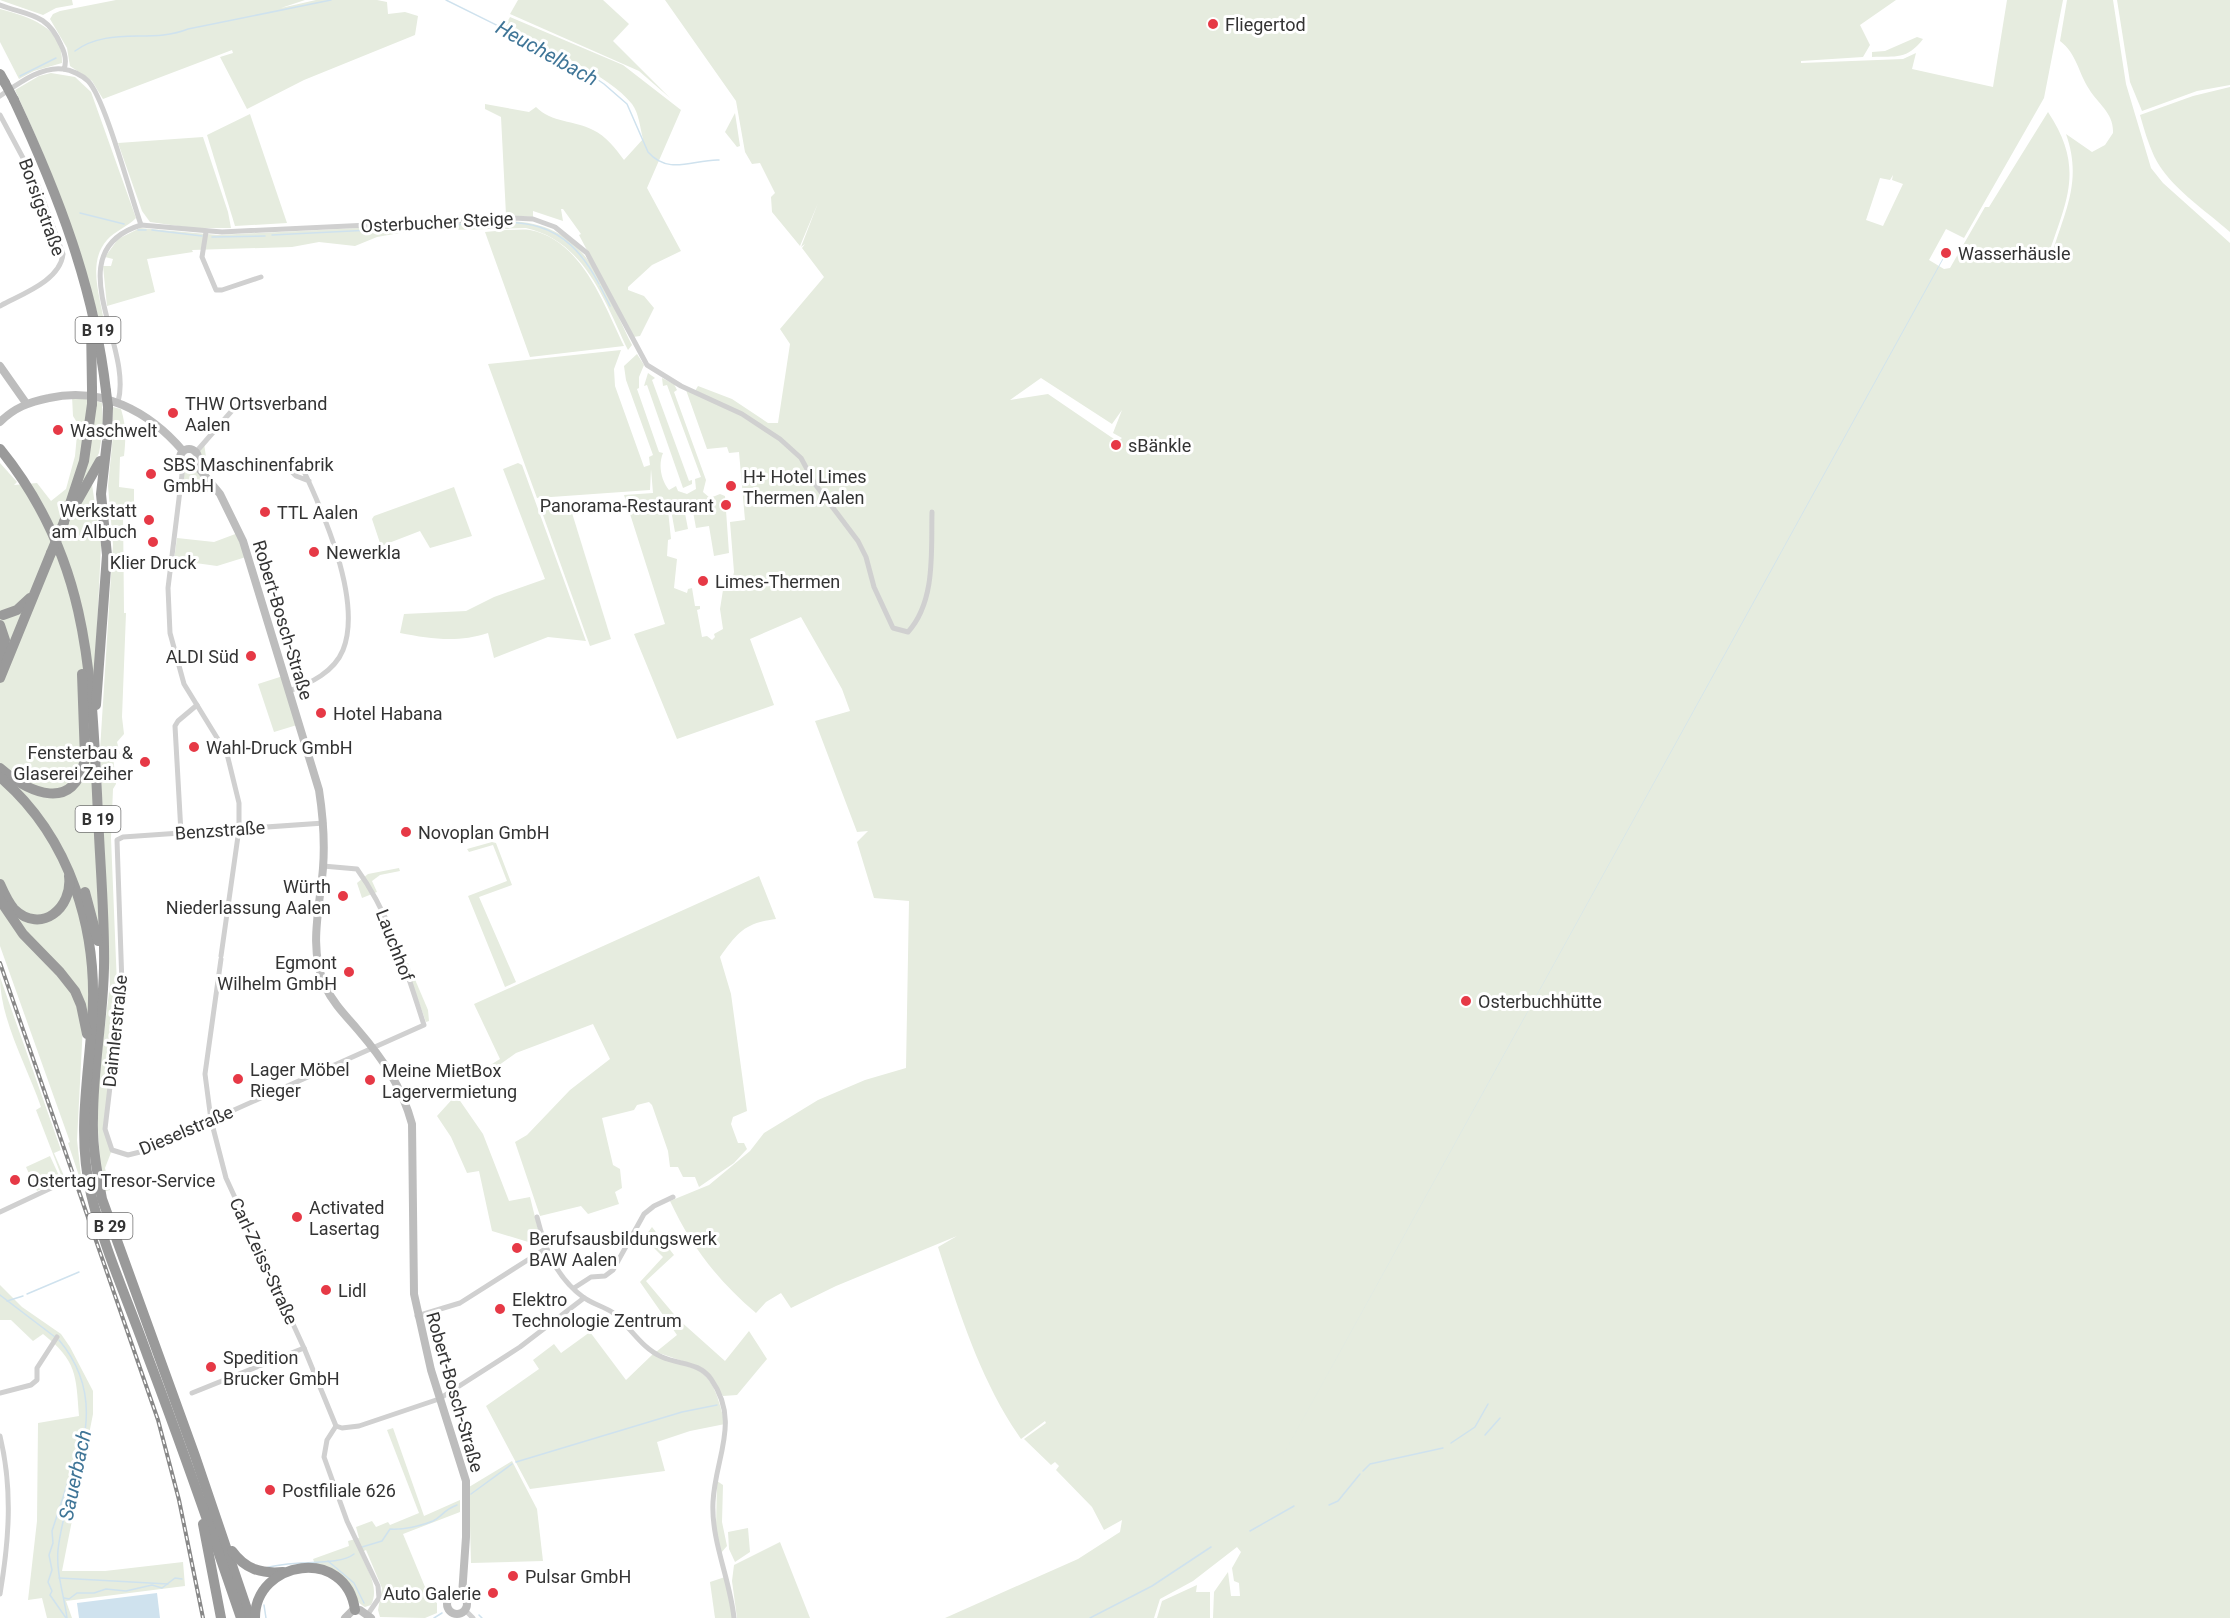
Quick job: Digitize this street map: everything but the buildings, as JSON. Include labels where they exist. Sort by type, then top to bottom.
[{"type":"highway","name":"B 19","points":[[2,78],[50,181],[82,271],[99,339],[106,391],[113,404],[101,494],[107,555],[94,736],[103,912],[103,982]]},
{"type":"highway","name":"B 19","points":[[0,678],[19,626],[66,518],[84,461],[92,389],[91,332],[82,271]]},
{"type":"highway","name":"B 19","points":[[66,518],[93,476],[107,441]]},
{"type":"highway","name":"B 19","points":[[0,448],[45,514],[60,547],[80,614],[85,748],[83,769],[79,778],[69,789],[43,794],[27,788],[2,773]]},
{"type":"highway","name":"B 19","points":[[0,457],[18,473]]},
{"type":"highway","name":"B 19","points":[[30,598],[44,569]]},
{"type":"highway","points":[[1,619],[17,610],[30,598]]},
{"type":"highway","points":[[0,662],[19,626],[30,598]]},
{"type":"highway","points":[[80,614],[94,736]]},
{"type":"highway","points":[[1,619],[19,626]]},
{"type":"highway","points":[[0,662],[5,640],[1,619]]},
{"type":"highway","name":"B 19","points":[[0,884],[7,899],[20,913],[34,918],[51,916],[64,905],[69,892],[65,861],[37,816],[2,773]]},
{"type":"highway","name":"B 29","points":[[2,773],[46,818],[76,870],[90,906],[98,936],[103,982],[93,1121],[94,1154],[102,1199],[250,1618]]},
{"type":"highway","name":"B 29","points":[[65,861],[81,899],[92,950],[93,1003],[83,1138],[91,1195],[194,1476],[241,1618]]},
{"type":"highway","name":"B 29","points":[[0,900],[23,934],[75,991],[85,1020],[87,1065]]},
{"type":"highway","points":[[194,1476],[221,1618]]},
{"type":"highway","points":[[221,1531],[241,1562],[263,1572],[286,1572],[312,1567],[334,1574],[346,1586],[356,1610]]},
{"type":"highway","points":[[255,1618],[260,1596],[269,1583],[286,1572]]},
{"type":"street","points":[[0,5],[32,14],[51,26],[63,49],[64,69]]},
{"type":"street","points":[[0,96],[38,73],[64,69],[89,82],[97,96],[141,225],[120,234],[112,241],[100,265],[101,290],[121,380],[113,404]]},
{"type":"street","name":"Borsigstraße","points":[[0,116],[38,186],[63,254],[62,265],[55,274],[0,306]]},
{"type":"street","name":"Osterbucher Steige","points":[[141,225],[206,232],[513,218],[544,223],[566,234],[587,253],[647,365],[681,386],[742,414],[780,439],[801,458],[815,484],[858,541],[866,557],[874,587],[893,628],[898,632],[908,632],[916,623],[928,588],[932,512]]},
{"type":"street","points":[[206,232],[202,257],[216,290],[261,277]]},
{"type":"street","points":[[0,366],[26,403]]},
{"type":"street","points":[[2,418],[26,403],[80,393],[113,404],[160,428],[183,451]]},
{"type":"street","points":[[196,452],[236,406]]},
{"type":"street","points":[[189,449],[196,452],[198,459],[196,465],[190,468],[183,466],[179,459],[183,451],[189,449]]},
{"type":"street","name":"Robert-Bosch-Straße","points":[[196,465],[220,494],[240,535],[320,790],[324,824],[316,946],[320,970],[336,1004],[388,1066],[405,1098],[412,1124],[414,1155],[411,1269],[417,1316],[439,1399],[466,1481],[466,1537],[462,1595],[467,1602],[465,1610]]},
{"type":"street","name":"Carl-Zeiss-Straße","points":[[183,466],[173,531],[167,613],[178,667],[197,705],[227,754],[239,803],[239,829],[205,1074],[211,1120],[226,1178],[304,1348],[336,1426]]},
{"type":"street","points":[[290,691],[319,678],[336,661],[343,649],[347,629],[348,608],[342,575],[329,526],[309,481]]},
{"type":"street","points":[[181,833],[176,726],[197,705]]},
{"type":"street","name":"Benzstraße","points":[[117,840],[123,837],[324,824]]},
{"type":"street","name":"Daimlerstraße","points":[[112,1150],[105,1129],[122,985],[117,840]]},
{"type":"street","name":"Lauchhof","points":[[323,866],[357,869],[386,915],[424,1025]]},
{"type":"street","name":"Dieselstraße","points":[[112,1150],[128,1155],[140,1152],[424,1025]]},
{"type":"street","points":[[0,1212],[64,1182]]},
{"type":"street","points":[[574,1288],[591,1277],[605,1276],[613,1270],[644,1214],[654,1206],[673,1197]]},
{"type":"street","points":[[537,1217],[545,1250],[552,1264],[584,1298],[610,1311],[653,1352],[702,1370],[711,1380],[725,1412],[725,1444],[715,1479],[714,1527],[734,1618]]},
{"type":"street","points":[[543,1242],[567,1237]]},
{"type":"street","points":[[417,1316],[460,1303],[545,1250]]},
{"type":"street","points":[[345,1618],[356,1610],[369,1616],[379,1598],[378,1586],[347,1521],[324,1457],[327,1440],[336,1426],[349,1428],[369,1424],[439,1399],[520,1347],[584,1298]]},
{"type":"street","points":[[0,1393],[31,1385],[38,1380],[37,1368],[56,1339]]},
{"type":"street","points":[[192,1393],[304,1348]]},
{"type":"street","points":[[0,1436],[8,1475],[9,1505],[0,1594]]},
{"type":"street","points":[[462,1595],[455,1594],[447,1600],[449,1615],[465,1610],[473,1618]]},
{"type":"shaded area","points":[[0,0],[72,0],[73,5],[56,8],[43,15]]},
{"type":"shaded area","points":[[116,0],[305,0],[281,8],[316,0],[377,0],[387,2],[388,14],[405,12],[418,16],[415,35],[304,80],[247,109],[220,57],[233,53],[232,50],[103,99],[92,81],[70,66],[67,48],[50,19],[53,14],[60,11]]},
{"type":"shaded area","points":[[518,0],[603,0],[629,24],[613,41],[670,98],[639,71],[510,14]]},
{"type":"shaded area","points":[[665,0],[1896,0],[1860,25],[1870,45],[1863,57],[1801,61],[1801,63],[1903,59],[1916,53],[1912,69],[1993,87],[2007,0],[2063,0],[2044,98],[1964,238],[1946,229],[1929,260],[1944,269],[1950,268],[1985,207],[1989,207],[2048,112],[2066,150],[2069,167],[2066,200],[2048,256],[2051,257],[2070,197],[2072,182],[2071,151],[2066,134],[2092,152],[2105,145],[2113,133],[2108,114],[2085,83],[2074,57],[2060,41],[2067,0],[2113,0],[2126,84],[2151,168],[2163,183],[2230,243],[2230,1618],[1213,1618],[1214,1592],[1228,1572],[1231,1596],[1240,1596],[1239,1583],[1234,1581],[1232,1568],[1241,1552],[1237,1547],[1193,1581],[1160,1599],[1154,1618],[945,1618],[1078,1559],[1120,1532],[1122,1520],[1104,1530],[1092,1507],[1056,1470],[1059,1466],[1055,1462],[1051,1465],[1024,1439],[1046,1423],[1045,1421],[1021,1439],[1007,1417],[972,1346],[938,1247],[957,1236],[836,1286],[791,1308],[781,1293],[766,1302],[756,1313],[729,1288],[696,1248],[670,1201],[709,1185],[750,1151],[764,1133],[818,1100],[865,1080],[906,1068],[909,901],[874,898],[857,842],[868,831],[857,832],[815,721],[850,711],[842,689],[801,617],[750,639],[774,705],[677,739],[634,634],[665,624],[624,495],[653,493],[651,469],[650,490],[537,498],[488,364],[621,350],[614,369],[615,386],[644,467],[650,465],[649,457],[653,455],[626,380],[624,366],[637,354],[644,365],[637,389],[659,452],[663,453],[662,477],[669,490],[676,486],[678,491],[687,494],[696,489],[695,479],[701,477],[667,385],[663,386],[662,378],[674,384],[677,390],[674,392],[706,480],[703,492],[710,498],[720,494],[725,496],[729,553],[714,556],[709,526],[696,528],[692,506],[697,505],[696,499],[679,503],[680,508],[684,508],[688,529],[675,532],[671,510],[668,510],[671,539],[668,540],[667,556],[677,559],[674,588],[687,593],[688,589],[692,588],[695,606],[700,606],[697,610],[702,637],[707,636],[712,640],[715,637],[714,634],[723,629],[720,609],[723,590],[730,591],[734,572],[730,522],[745,520],[739,452],[729,453],[727,447],[707,449],[686,390],[695,391],[698,386],[732,399],[768,423],[778,423],[790,344],[780,329],[824,277],[802,248],[805,244],[801,247],[818,203],[800,246],[772,212],[771,197],[775,193],[760,163],[752,164],[745,152],[736,101]],"holes":[[[1893,175],[1892,180],[1903,184],[1883,226],[1866,220],[1880,178],[1890,180]],[[1041,378],[1112,424],[1122,410],[1113,433],[1122,438],[1118,441],[1111,437],[1048,394],[1010,400]]]},
{"type":"shaded area","points":[[2117,0],[2230,0],[2230,85],[2197,91],[2142,111],[2130,82]]},
{"type":"shaded area","points":[[0,9],[32,20],[51,32],[61,50],[62,63],[34,71],[19,79],[0,42]]},
{"type":"shaded area","points":[[510,17],[623,65],[681,110],[647,188],[681,251],[652,265],[628,287],[628,290],[644,296],[654,308],[640,336],[633,337],[579,235],[581,234],[563,209],[561,209],[563,221],[533,211],[533,217],[506,215],[501,117],[485,109],[485,104],[529,112],[536,107],[556,119],[586,127],[606,139],[624,160],[643,139],[636,112],[632,104],[621,93],[591,71],[504,28]]},
{"type":"shaded area","points":[[1917,37],[1923,39],[1906,54],[1872,57],[1872,52],[1885,51]]},
{"type":"shaded area","points":[[51,73],[75,77],[91,92],[136,218],[107,240],[97,261],[97,284],[105,330],[102,332],[85,269],[64,208],[15,90],[39,76]]},
{"type":"shaded area","points":[[2230,87],[2230,232],[2169,178],[2154,156],[2140,115],[2193,96]]},
{"type":"shaded area","points":[[735,113],[740,146],[737,147],[725,132]]},
{"type":"shaded area","points":[[250,114],[287,223],[235,226],[207,135]]},
{"type":"shaded area","points":[[203,137],[228,212],[231,228],[192,228],[150,222],[142,211],[118,143]]},
{"type":"shaded area","points":[[497,221],[527,223],[551,230],[570,241],[585,256],[598,275],[632,345],[628,350],[601,294],[578,260],[564,246],[546,235],[526,228],[411,231],[377,237],[355,246],[319,242],[292,247],[192,250],[193,252],[147,259],[155,292],[107,306],[103,266],[111,266],[113,259],[105,257],[118,239],[140,228],[218,235]]},
{"type":"shaded area","points":[[530,230],[548,236],[564,247],[589,276],[624,346],[530,357],[485,232]]},
{"type":"shaded area","points":[[648,373],[655,378],[652,380],[689,481],[692,480],[692,484],[683,488],[647,385],[644,386]]},
{"type":"shaded area","points":[[72,396],[83,396],[102,403],[103,430],[99,453],[90,471],[101,545],[96,651],[100,930],[87,934],[89,1011],[83,1025],[77,1140],[82,1185],[68,1143],[70,1142],[0,946],[0,463],[17,482],[14,485],[37,483],[51,501],[66,489],[75,456],[78,424],[73,416]]},
{"type":"shaded area","points":[[113,407],[121,409],[125,432],[124,456],[120,457],[119,487],[134,489],[134,509],[123,508],[124,613],[126,613],[122,717],[124,734],[117,742],[120,754],[113,756],[116,784],[113,789],[111,838],[117,985],[122,985],[105,1129],[112,1150],[105,1168],[110,1190],[102,1192],[96,1099],[110,984],[100,750],[113,544],[108,486]]},
{"type":"shaded area","points":[[204,443],[209,478],[216,487],[209,492],[178,489],[183,466],[190,468],[197,462],[196,452]]},
{"type":"shaded area","points":[[518,463],[522,465],[586,641],[548,637],[494,658],[488,633],[466,638],[444,639],[400,633],[404,614],[466,611],[494,597],[545,579],[503,469]]},
{"type":"shaded area","points":[[454,487],[472,536],[430,548],[420,531],[381,546],[372,519],[374,516]]},
{"type":"shaded area","points":[[568,500],[611,639],[590,646],[539,504],[539,501]]},
{"type":"shaded area","points":[[238,533],[246,557],[217,566],[174,560],[177,538],[214,542]]},
{"type":"shaded area","points":[[283,676],[297,725],[274,732],[258,684]]},
{"type":"shaded area","points":[[496,843],[512,885],[479,897],[516,982],[505,987],[468,896],[507,881],[493,845],[469,852],[467,849]]},
{"type":"shaded area","points":[[399,868],[400,871],[380,875],[372,881],[377,892],[362,898],[357,883],[368,874]]},
{"type":"shaded area","points":[[759,876],[776,919],[757,923],[743,930],[720,957],[731,994],[747,1111],[733,1117],[731,1124],[738,1143],[744,1143],[747,1149],[734,1163],[699,1187],[695,1177],[683,1177],[678,1167],[670,1167],[668,1151],[652,1105],[649,1102],[637,1105],[634,1110],[602,1118],[613,1165],[620,1169],[622,1188],[615,1192],[619,1204],[588,1214],[581,1206],[540,1216],[515,1142],[527,1135],[570,1090],[610,1059],[593,1024],[516,1053],[481,1078],[476,1074],[500,1059],[474,1004]]},
{"type":"shaded area","points":[[408,963],[428,1010],[429,1021],[426,1022],[405,964]]},
{"type":"shaded area","points":[[0,977],[61,1150],[54,1153],[64,1176],[63,1180],[36,1110],[41,1107],[4,1010]]},
{"type":"shaded area","points":[[456,1095],[483,1134],[509,1201],[530,1197],[541,1241],[538,1245],[492,1231],[479,1171],[467,1173],[451,1137],[437,1116]]},
{"type":"shaded area","points":[[50,1156],[61,1180],[37,1191],[26,1167]]},
{"type":"shaded area","points":[[652,1227],[674,1255],[646,1281],[678,1319],[725,1361],[749,1331],[767,1359],[737,1395],[723,1396],[703,1368],[656,1352],[677,1335],[640,1282],[663,1257],[644,1238]]},
{"type":"shaded area","points":[[0,1285],[22,1307],[61,1334],[93,1391],[93,1414],[62,1571],[105,1571],[183,1562],[185,1586],[66,1601],[72,1618],[47,1618],[42,1598],[28,1600],[37,1521],[38,1423],[79,1416],[78,1402],[73,1370],[63,1352],[43,1334],[33,1341],[11,1320],[0,1320]]},
{"type":"shaded area","points":[[590,1332],[626,1380],[653,1354],[695,1368],[710,1381],[725,1424],[690,1431],[657,1442],[665,1471],[530,1489],[486,1406],[539,1369],[533,1360],[554,1344],[561,1353]]},
{"type":"shaded area","points":[[393,1428],[424,1516],[460,1500],[460,1512],[403,1534],[430,1599],[437,1603],[437,1613],[425,1618],[380,1617],[378,1610],[382,1588],[366,1550],[360,1553],[372,1579],[374,1592],[371,1605],[365,1607],[337,1572],[315,1564],[313,1559],[349,1546],[348,1541],[359,1538],[356,1527],[372,1521],[376,1527],[388,1522],[390,1525],[419,1513],[387,1430]]},
{"type":"shaded area","points":[[512,1461],[537,1509],[543,1561],[471,1563],[469,1487]]},
{"type":"shaded area","points":[[717,1481],[723,1485],[722,1522],[727,1546],[721,1553],[716,1529]]},
{"type":"shaded area","points":[[748,1528],[750,1552],[735,1562],[729,1549],[728,1532]]},
{"type":"shaded area","points":[[780,1542],[810,1618],[737,1618],[732,1581],[734,1565]]},
{"type":"shaded area","points":[[725,1577],[733,1618],[715,1618],[710,1582]]},
{"type":"shaded area","points":[[1197,1585],[1196,1592],[1210,1592],[1210,1618],[1157,1618],[1162,1601]]},
{"type":"water","points":[[1944,256],[1945,256],[1261,1495]]},
{"type":"water","points":[[157,1593],[160,1618],[79,1618],[77,1603]]},
{"type":"waterway","name":"Heuchelbach","points":[[75,51],[88,43],[102,39],[174,33],[331,0]]},
{"type":"waterway","name":"Heuchelbach","points":[[446,0],[575,64],[604,84],[627,104],[648,152],[656,159],[673,165],[719,160]]},
{"type":"waterway","name":"Heuchelbach","points":[[20,76],[56,58]]},
{"type":"waterway","points":[[80,213],[124,224]]},
{"type":"waterway","points":[[439,226],[512,222],[551,231],[568,243],[584,260],[599,284]]},
{"type":"waterway","points":[[382,227],[434,227]]},
{"type":"waterway","points":[[138,230],[146,230]]},
{"type":"waterway","points":[[152,230],[202,236]]},
{"type":"waterway","points":[[272,235],[371,230]]},
{"type":"waterway","points":[[212,237],[265,236]]},
{"type":"waterway","points":[[600,286],[610,306]]},
{"type":"waterway","points":[[27,1294],[79,1272]]},
{"type":"waterway","name":"Sauerbach","points":[[0,1295],[55,1337]]},
{"type":"waterway","points":[[7,1301],[23,1296]]},
{"type":"waterway","name":"Sauerbach","points":[[59,1340],[76,1366],[84,1391],[86,1417],[83,1443],[58,1550],[59,1576],[67,1618]]},
{"type":"waterway","points":[[1451,1443],[1475,1427],[1488,1404]]},
{"type":"waterway","points":[[516,1462],[682,1412],[717,1405]]},
{"type":"waterway","points":[[1485,1435],[1500,1418]]},
{"type":"waterway","points":[[1363,1471],[1370,1464],[1443,1448]]},
{"type":"waterway","points":[[471,1494],[512,1464]]},
{"type":"waterway","points":[[1329,1505],[1338,1501],[1360,1474]]},
{"type":"waterway","points":[[66,1618],[50,1595],[52,1591],[48,1582],[52,1570],[49,1555],[53,1543],[52,1531],[68,1482],[76,1479]]},
{"type":"waterway","points":[[362,1547],[382,1541],[390,1529],[428,1523],[457,1505]]},
{"type":"waterway","points":[[1250,1531],[1294,1506]]},
{"type":"waterway","points":[[1090,1618],[1152,1586],[1211,1547]]},
{"type":"waterway","points":[[266,1568],[277,1565],[326,1562],[347,1558],[354,1554]]},
{"type":"waterway","points":[[328,1561],[354,1583],[364,1603]]},
{"type":"waterway","points":[[59,1578],[168,1584]]},
{"type":"waterway","points":[[64,1598],[69,1599],[77,1593],[94,1593],[106,1589],[126,1591],[152,1585],[162,1588],[175,1578],[182,1579]]},
{"type":"waterway","points":[[264,1605],[266,1618]]},
{"type":"waterway","points":[[434,1618],[442,1613]]},
{"type":"waterway","points":[[479,1615],[482,1618]]},
{"type":"railway","points":[[0,963],[158,1420],[179,1500],[203,1618]]},
{"type":"place","name":"Fliegertod","points":[[1213,24]]},
{"type":"place","name":"Wasserhäusle","points":[[1946,253]]},
{"type":"place","name":"THW Ortsverband Aalen","points":[[173,413]]},
{"type":"place","name":"Waschwelt","points":[[58,430]]},
{"type":"place","name":"sBänkle","points":[[1116,445]]},
{"type":"place","name":"SBS Maschinenfabrik GmbH","points":[[151,474]]},
{"type":"place","name":"H+ Hotel Limes Thermen Aalen","points":[[731,486]]},
{"type":"place","name":"Panorama-Restaurant","points":[[726,505]]},
{"type":"place","name":"TTL Aalen","points":[[265,512]]},
{"type":"place","name":"Werkstatt am Albuch","points":[[149,520]]},
{"type":"place","name":"Klier Druck","points":[[153,542]]},
{"type":"place","name":"Newerkla","points":[[314,552]]},
{"type":"place","name":"Limes-Thermen","points":[[703,581]]},
{"type":"place","name":"ALDI Süd","points":[[251,656]]},
{"type":"place","name":"Hotel Habana","points":[[321,713]]},
{"type":"place","name":"Wahl-Druck GmbH","points":[[194,747]]},
{"type":"place","name":"Fensterbau & Glaserei Zeiher","points":[[145,762]]},
{"type":"place","name":"Novoplan GmbH","points":[[406,832]]},
{"type":"place","name":"Würth Niederlassung Aalen","points":[[343,896]]},
{"type":"place","name":"Egmont Wilhelm GmbH","points":[[349,972]]},
{"type":"place","name":"Osterbuchhütte","points":[[1466,1001]]},
{"type":"place","name":"Lager Möbel Rieger","points":[[238,1079]]},
{"type":"place","name":"Meine MietBox Lagervermietung","points":[[370,1080]]},
{"type":"place","name":"Ostertag Tresor-Service","points":[[15,1180]]},
{"type":"place","name":"Activated Lasertag","points":[[297,1217]]},
{"type":"place","name":"Berufsausbildungswerk BAW Aalen","points":[[517,1248]]},
{"type":"place","name":"Lidl","points":[[326,1290]]},
{"type":"place","name":"Elektro Technologie Zentrum","points":[[500,1309]]},
{"type":"place","name":"Spedition Brucker GmbH","points":[[211,1367]]},
{"type":"place","name":"Postfiliale 626","points":[[270,1490]]},
{"type":"place","name":"Pulsar GmbH","points":[[513,1576]]},
{"type":"place","name":"Auto Galerie","points":[[493,1593]]}]
